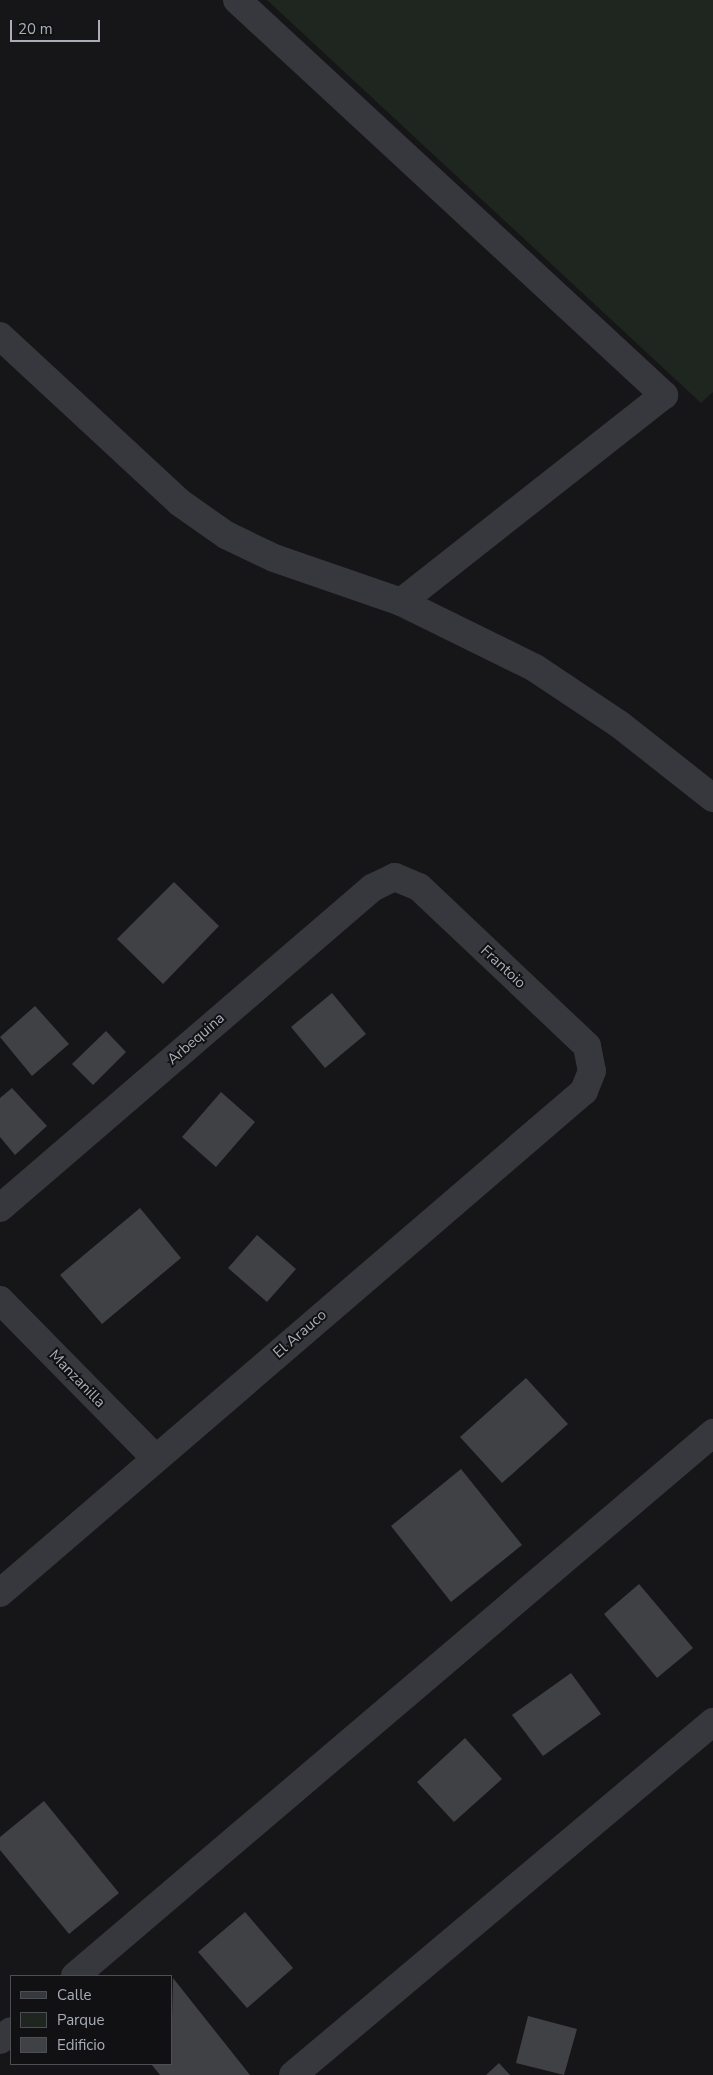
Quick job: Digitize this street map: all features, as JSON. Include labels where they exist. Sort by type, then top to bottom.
[{"type":"street","points":[[237,0],[664,395],[401,602]]},
{"type":"street","points":[[0,336],[179,502],[226,535],[274,558],[401,602],[535,668],[619,724],[713,798]]},
{"type":"street","name":"Frantoio","points":[[396,877],[419,887],[587,1046],[592,1071]]},
{"type":"street","name":"Arbequina","points":[[0,1208],[372,888],[396,877]]},
{"type":"street","name":"El Arauco","points":[[0,1593],[154,1458],[584,1091],[592,1071]]},
{"type":"street","name":"Manzanilla","points":[[0,1300],[154,1458]]},
{"type":"street","points":[[76,1975],[713,1433]]},
{"type":"street","points":[[293,2075],[713,1722]]},
{"type":"street","points":[[0,2040],[10,2032]]},
{"type":"green space","points":[[267,0],[713,0],[713,392],[701,403]]},
{"type":"building","points":[[174,882],[219,926],[163,984],[117,939]]},
{"type":"building","points":[[332,993],[366,1034],[325,1068],[291,1027]]},
{"type":"building","points":[[35,1006],[69,1044],[32,1076],[0,1037]]},
{"type":"building","points":[[106,1031],[126,1052],[93,1085],[72,1064]]},
{"type":"building","points":[[12,1088],[47,1126],[15,1155],[0,1137],[0,1098]]},
{"type":"building","points":[[221,1092],[255,1122],[216,1167],[182,1137]]},
{"type":"building","points":[[140,1208],[181,1258],[102,1324],[60,1275]]},
{"type":"building","points":[[257,1235],[296,1269],[267,1302],[228,1268]]},
{"type":"building","points":[[526,1378],[568,1424],[502,1483],[460,1437]]},
{"type":"building","points":[[461,1469],[522,1545],[451,1602],[391,1526]]},
{"type":"building","points":[[639,1584],[693,1648],[657,1678],[604,1614]]},
{"type":"building","points":[[571,1673],[601,1714],[543,1756],[512,1715]]},
{"type":"building","points":[[465,1738],[502,1779],[454,1822],[417,1782]]},
{"type":"building","points":[[44,1801],[119,1893],[69,1934],[0,1850],[0,1837]]},
{"type":"building","points":[[245,1912],[293,1968],[247,2008],[198,1952]]},
{"type":"building","points":[[173,1978],[250,2075],[160,2075],[152,2065],[172,2065]]},
{"type":"building","points":[[528,2016],[577,2029],[564,2075],[516,2063]]},
{"type":"building","points":[[499,2063],[510,2075],[486,2075]]}]
